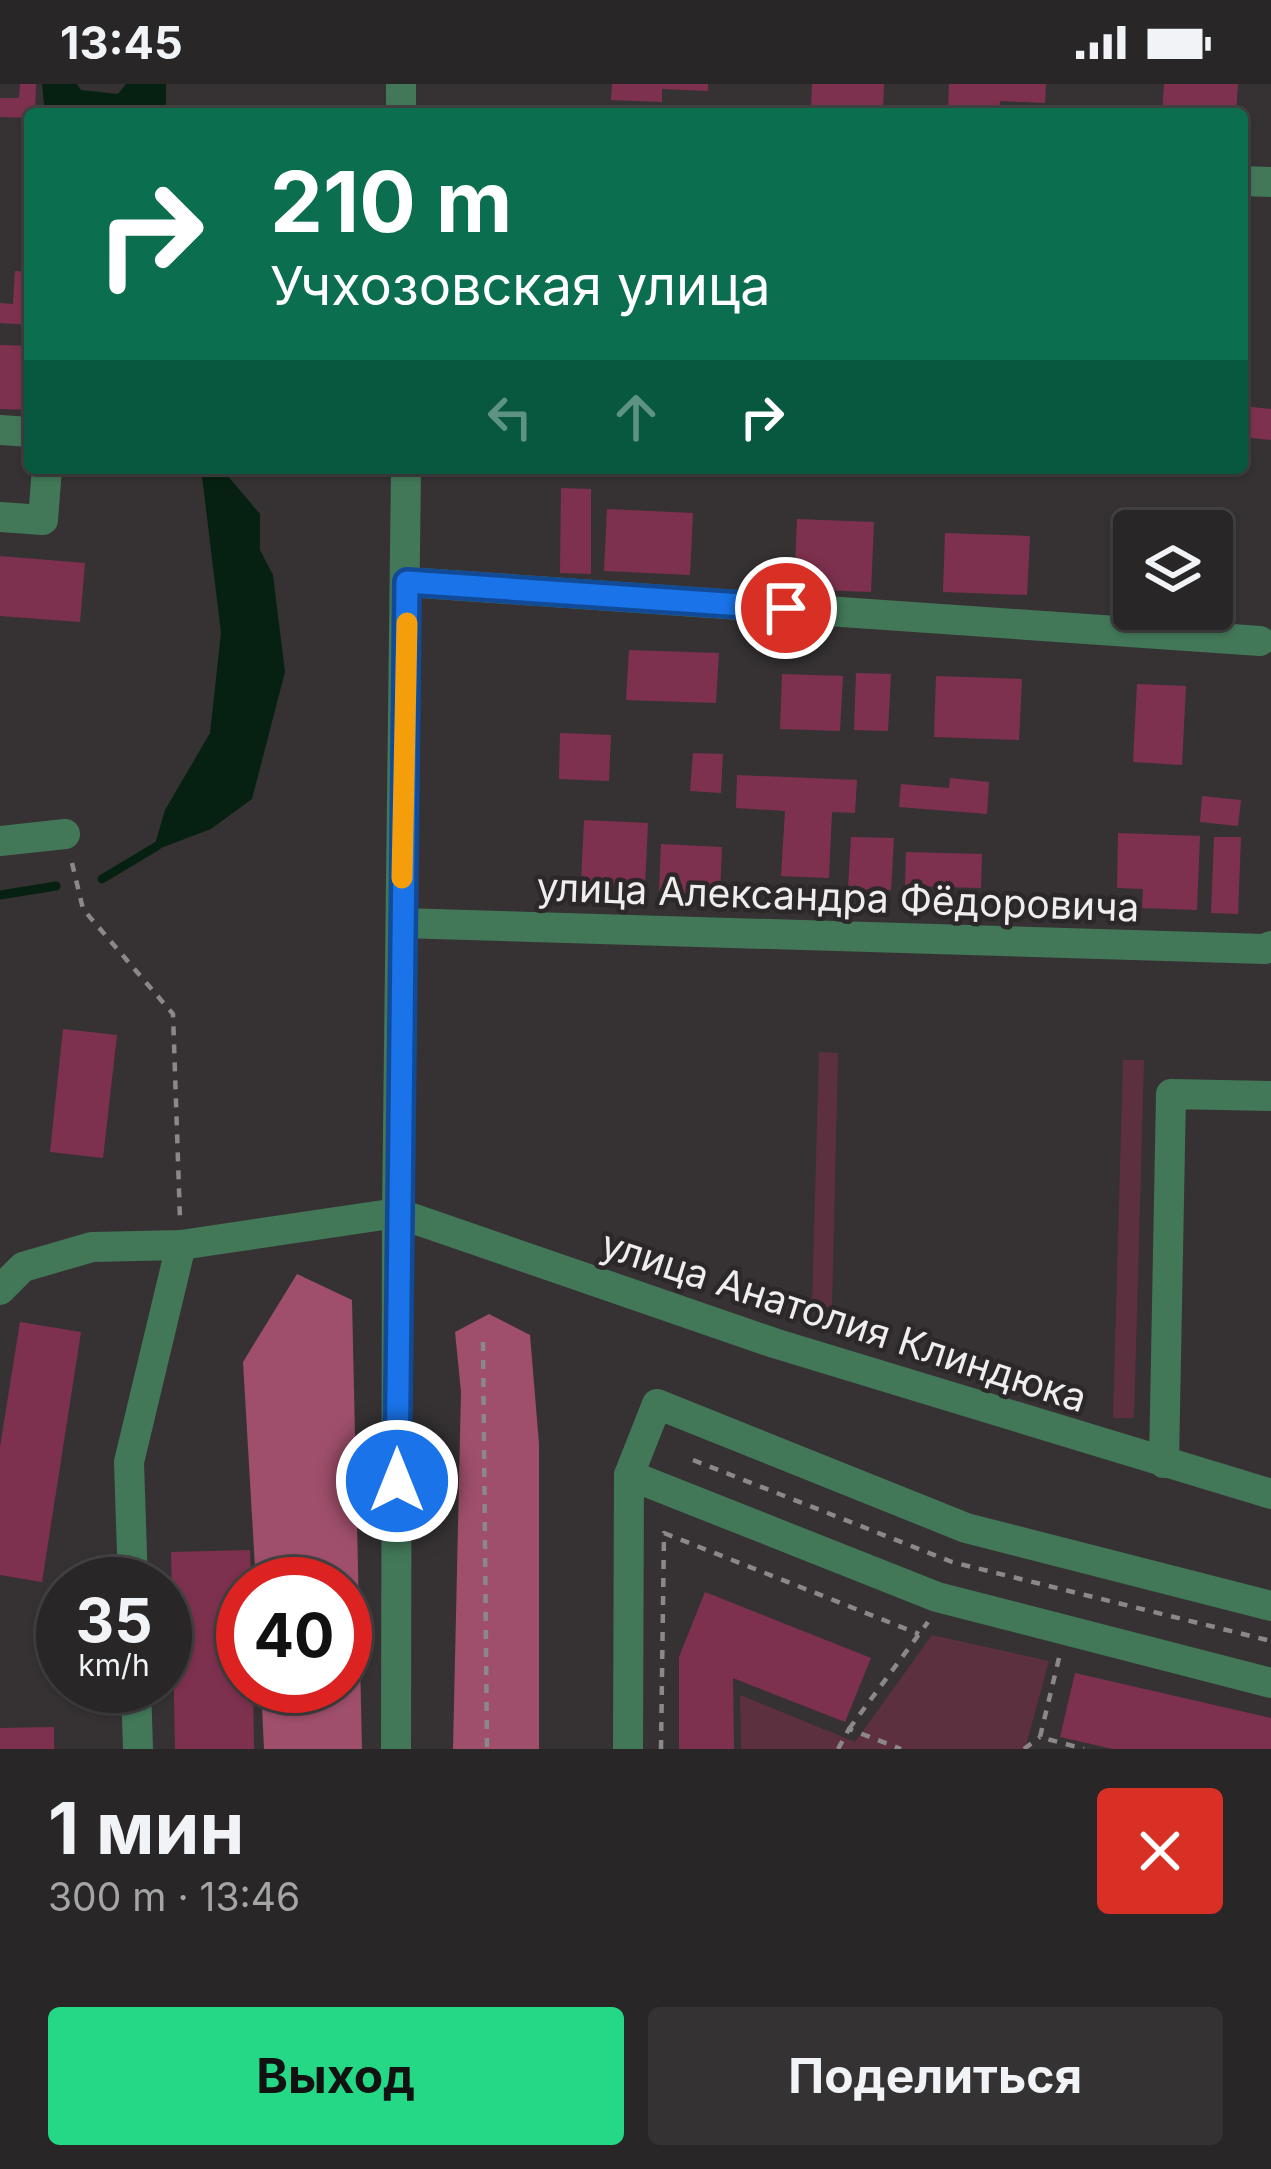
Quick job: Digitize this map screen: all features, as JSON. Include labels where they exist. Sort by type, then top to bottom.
[{"type":"street","points":[[0,517],[43,520],[47,474]]},
{"type":"street","points":[[396,1749],[406,474]]},
{"type":"street","points":[[407,582],[1260,641]]},
{"type":"street","points":[[0,841],[65,834]]},
{"type":"street","name":"улица Александра Фёдоровича","points":[[401,923],[1265,950],[1271,946]]},
{"type":"street","points":[[1164,1463],[1171,1094],[1271,1096]]},
{"type":"street","points":[[0,1290],[23,1267],[92,1247],[181,1245],[397,1213]]},
{"type":"street","name":"улица Анатолия Клиндюка","points":[[397,1213],[774,1343],[1271,1494]]},
{"type":"street","points":[[132,1557],[129,1462],[181,1245]]},
{"type":"street","points":[[628,1749],[629,1475],[657,1404],[966,1528],[1271,1606]]},
{"type":"street","points":[[629,1475],[937,1597],[1271,1682]]},
{"type":"street","points":[[137,1713],[138,1749]]},
{"type":"path","points":[[65,834],[82,909],[173,1014],[181,1245]]},
{"type":"path","points":[[483,1342],[487,1749]]},
{"type":"path","points":[[680,1496],[708,1424]]},
{"type":"path","points":[[661,1749],[664,1533],[919,1634]]},
{"type":"path","points":[[1024,1749],[1040,1737],[1061,1650]]},
{"type":"path","points":[[838,1749],[849,1729],[901,1749]]},
{"type":"path","points":[[1040,1737],[1084,1749]]},
{"type":"shaded area","points":[[42,84],[77,84],[81,90],[118,94],[126,84],[166,84],[166,108],[44,108]]},
{"type":"shaded area","points":[[202,474],[226,474],[260,514],[260,550],[273,575],[285,672],[252,799],[211,829],[153,851],[165,810],[210,733],[221,633]]},
{"type":"shaded area","points":[[819,1052],[838,1053],[832,1307],[812,1307]]},
{"type":"shaded area","points":[[1123,1060],[1144,1060],[1134,1418],[1113,1418]]},
{"type":"shaded area","points":[[297,1274],[352,1300],[358,1557],[254,1557],[243,1362]]},
{"type":"shaded area","points":[[489,1314],[530,1335],[539,1444],[539,1749],[453,1749],[461,1392],[455,1332]]},
{"type":"shaded area","points":[[932,1635],[1049,1661],[1025,1749],[741,1749],[740,1695],[855,1742]]},
{"type":"shaded area","points":[[262,1713],[361,1713],[362,1749],[264,1749]]},
{"type":"building","points":[[20,84],[36,84],[35,108],[24,108],[24,118],[0,117],[0,98],[19,98]]},
{"type":"building","points":[[612,84],[708,84],[708,91],[662,89],[662,102],[611,100]]},
{"type":"building","points":[[812,84],[884,84],[883,108],[811,108]]},
{"type":"building","points":[[949,84],[1046,84],[1045,103],[1000,101],[999,108],[948,108]]},
{"type":"building","points":[[1164,84],[1238,84],[1236,108],[1162,108]]},
{"type":"building","points":[[15,271],[24,272],[24,325],[0,323],[0,303],[13,304]]},
{"type":"building","points":[[0,345],[24,346],[24,410],[0,409]]},
{"type":"building","points":[[1248,407],[1271,409],[1271,440],[1248,438]]},
{"type":"building","points":[[561,488],[591,489],[591,574],[560,573]]},
{"type":"building","points":[[607,509],[693,513],[690,575],[604,571]]},
{"type":"building","points":[[797,519],[874,522],[871,592],[794,589]]},
{"type":"building","points":[[945,533],[1030,536],[1027,595],[943,592]]},
{"type":"building","points":[[0,556],[85,563],[80,622],[0,616]]},
{"type":"building","points":[[629,650],[719,653],[716,703],[626,700]]},
{"type":"building","points":[[856,673],[891,674],[888,731],[854,730]]},
{"type":"building","points":[[782,674],[843,676],[840,731],[780,729]]},
{"type":"building","points":[[936,676],[1022,679],[1019,740],[934,737]]},
{"type":"building","points":[[1137,684],[1186,686],[1182,765],[1133,762]]},
{"type":"building","points":[[560,733],[611,735],[609,781],[559,779]]},
{"type":"building","points":[[693,753],[723,754],[721,793],[690,791]]},
{"type":"building","points":[[737,775],[857,780],[855,813],[832,812],[829,878],[781,876],[785,811],[736,808]]},
{"type":"building","points":[[950,778],[989,782],[987,814],[899,807],[901,784],[949,788]]},
{"type":"building","points":[[1202,796],[1241,800],[1238,826],[1200,822]]},
{"type":"building","points":[[584,820],[648,823],[645,886],[581,883]]},
{"type":"building","points":[[1118,833],[1200,836],[1197,910],[1142,908],[1143,889],[1117,888]]},
{"type":"building","points":[[851,837],[894,838],[891,890],[848,889]]},
{"type":"building","points":[[1214,837],[1241,837],[1238,914],[1211,913]]},
{"type":"building","points":[[661,844],[722,847],[720,894],[659,892]]},
{"type":"building","points":[[906,852],[982,854],[981,888],[905,886]]},
{"type":"building","points":[[63,1029],[117,1035],[103,1158],[50,1152]]},
{"type":"building","points":[[20,1322],[81,1332],[46,1557],[36,1557],[36,1581],[0,1575],[0,1447]]},
{"type":"building","points":[[250,1550],[250,1557],[216,1557],[216,1713],[253,1713],[254,1749],[175,1749],[174,1713],[192,1713],[192,1557],[171,1557],[171,1552]]},
{"type":"building","points":[[705,1592],[871,1658],[845,1722],[733,1678],[734,1749],[679,1749],[679,1657]]},
{"type":"building","points":[[1075,1673],[1271,1718],[1271,1749],[1113,1749],[1060,1737]]},
{"type":"building","points":[[54,1727],[54,1749],[0,1749],[0,1728]]},
{"type":"waterway","points":[[102,879],[157,846]]},
{"type":"waterway","points":[[0,895],[56,886]]},
{"type":"slow traffic","points":[[402,878],[407,623]]},
{"type":"route","points":[[397,1481],[407,582],[786,608]]}]
